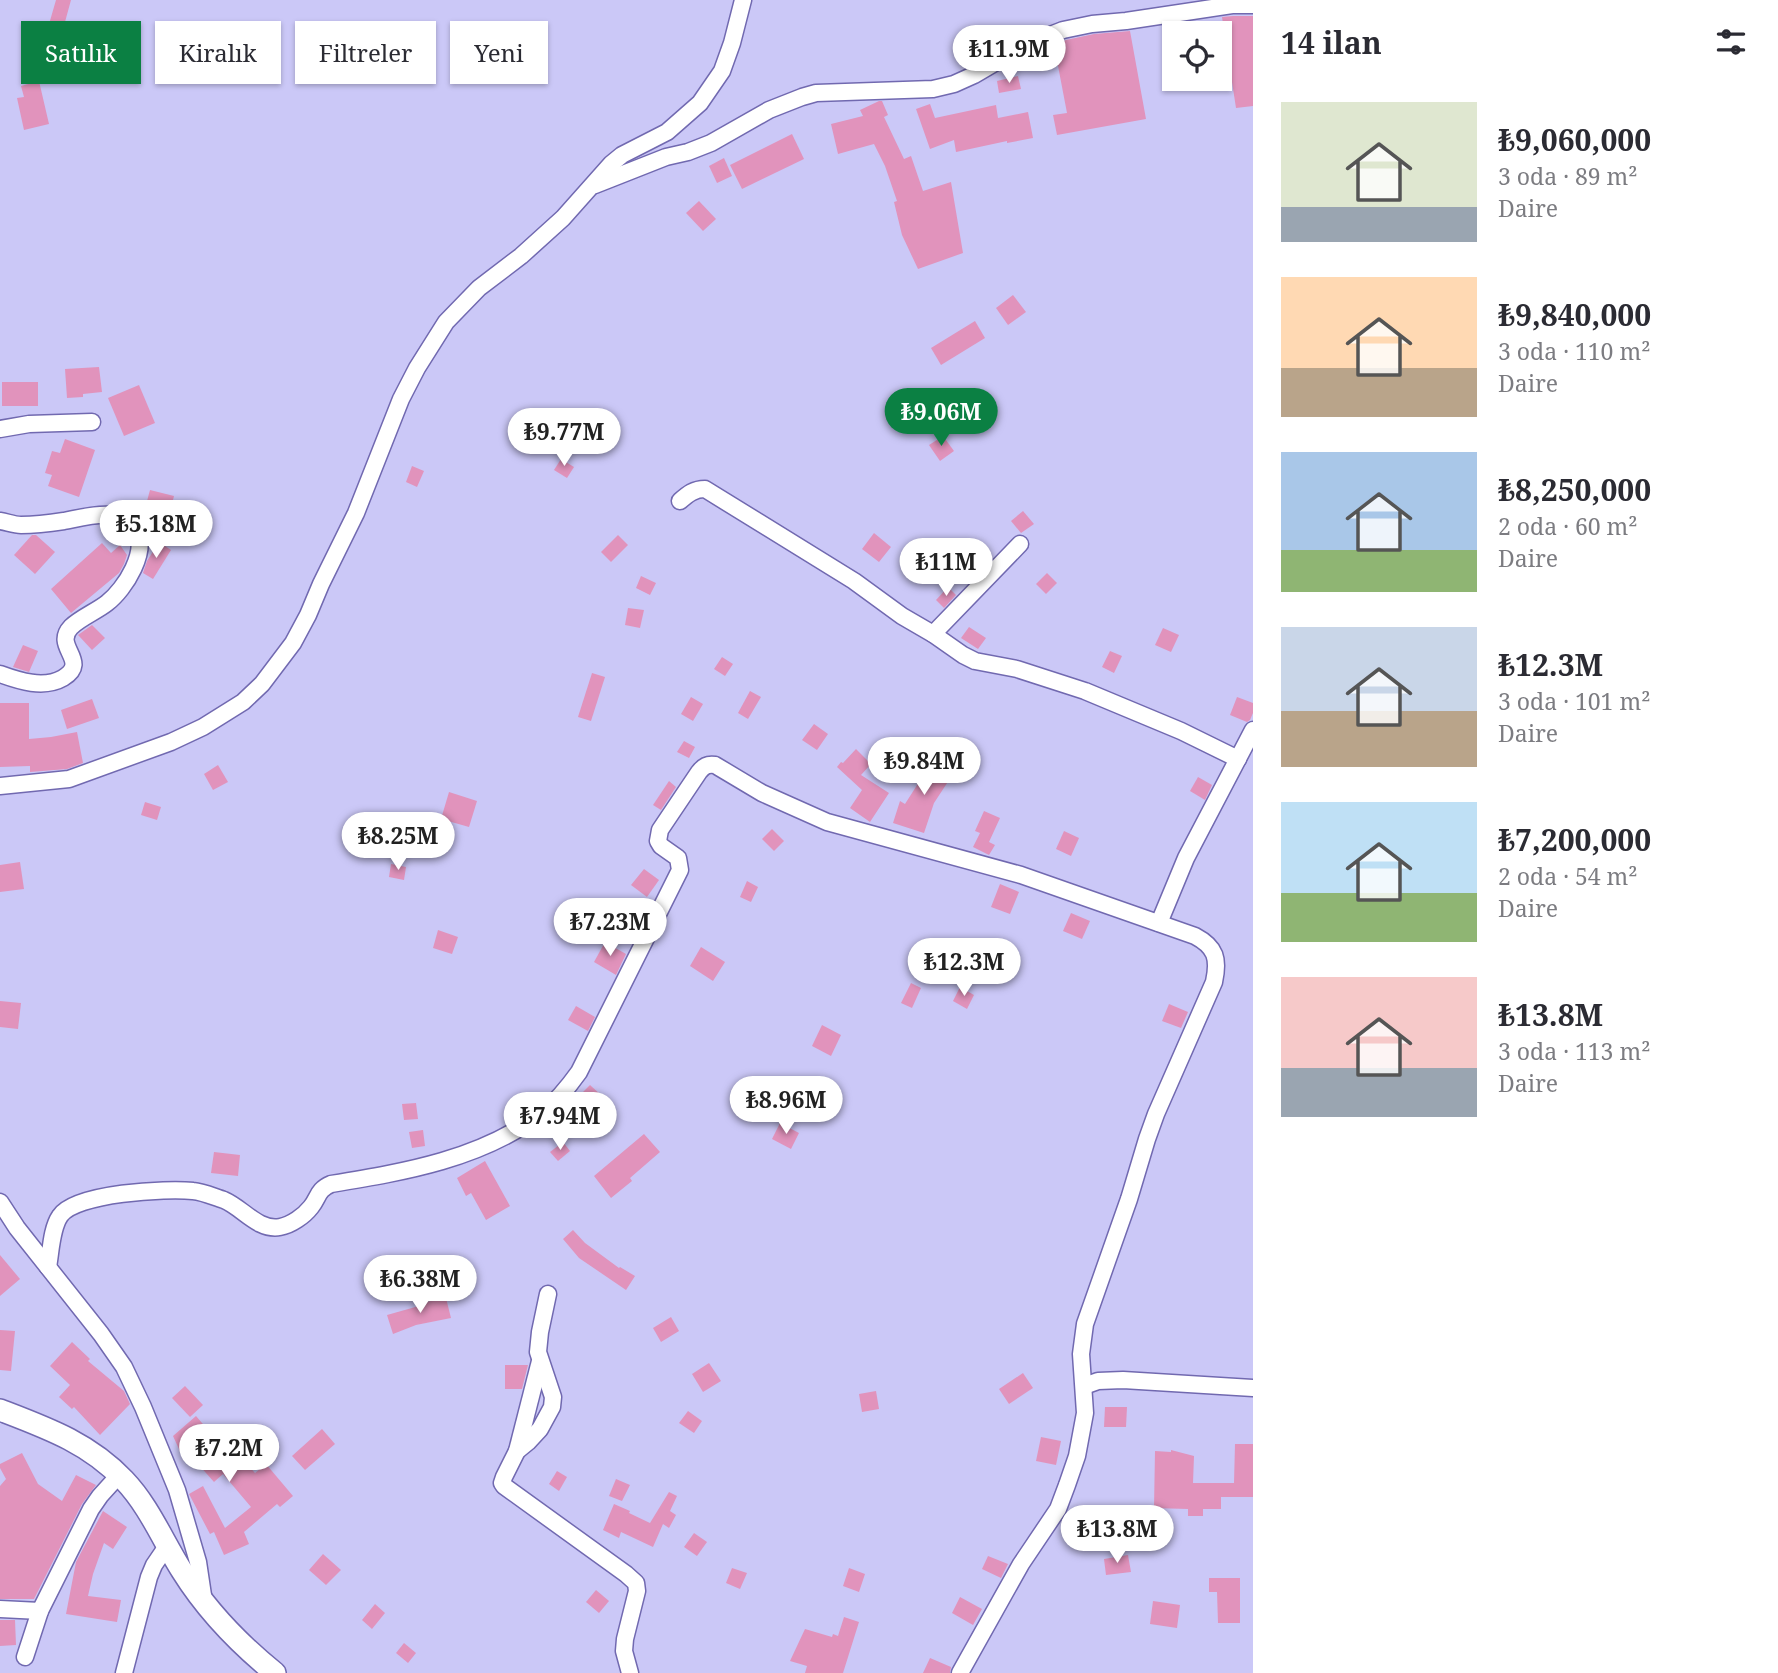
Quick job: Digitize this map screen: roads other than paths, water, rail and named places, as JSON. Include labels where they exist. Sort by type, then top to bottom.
[{"type":"street","points":[[0,786],[69,779],[171,742],[203,727],[243,702],[262,684],[293,643],[308,615],[320,584],[356,513],[401,399],[430,345],[446,322],[479,288],[563,218],[611,164],[622,155],[667,132],[700,103],[722,71],[743,0]]},
{"type":"street","points":[[593,186],[666,157],[711,143],[769,110],[816,93],[933,89],[954,85],[1024,45],[1063,30],[1233,5],[1253,5]]},
{"type":"street","points":[[0,429],[29,424],[92,422]]},
{"type":"street","points":[[680,501],[698,489],[712,492],[854,581],[963,655],[975,661],[1017,669],[1085,691],[1181,731],[1238,759]]},
{"type":"street","points":[[0,521],[20,525],[97,515],[114,516],[134,526],[139,541],[133,570],[120,590],[110,601],[71,627],[66,636],[65,643],[74,660],[68,674],[60,680],[28,683],[0,674]]},
{"type":"street","points":[[933,634],[1020,544]]},
{"type":"street","points":[[1158,923],[1186,858],[1253,730]]},
{"type":"street","points":[[48,1267],[58,1218],[68,1208],[80,1202],[162,1190],[196,1191],[228,1202],[259,1224],[272,1228],[280,1227],[290,1224],[309,1210],[324,1187],[446,1160],[502,1137],[544,1111],[579,1072],[680,870],[678,858],[658,841],[660,830],[699,772],[709,764],[762,793],[827,822],[1021,875],[1195,936],[1205,941],[1214,953],[1216,971],[1211,989],[1151,1126],[1129,1199],[1085,1324],[1081,1354],[1085,1413],[1077,1456],[1058,1508],[1021,1564],[960,1673]]},
{"type":"street","points":[[0,1202],[124,1367],[177,1490],[198,1562],[205,1604]]},
{"type":"street","points":[[548,1294],[538,1341],[540,1361],[517,1451],[502,1483],[636,1583],[637,1591],[624,1651],[630,1673]]},
{"type":"street","points":[[1084,1386],[1098,1381],[1123,1380],[1253,1388]]},
{"type":"street","points":[[0,1410],[76,1441],[119,1475],[138,1497],[205,1604],[228,1631],[275,1673]]},
{"type":"street","points":[[25,1657],[40,1611],[91,1510],[119,1475]]},
{"type":"street","points":[[124,1673],[149,1577],[167,1546]]},
{"type":"street","points":[[0,1609],[40,1611]]}]
